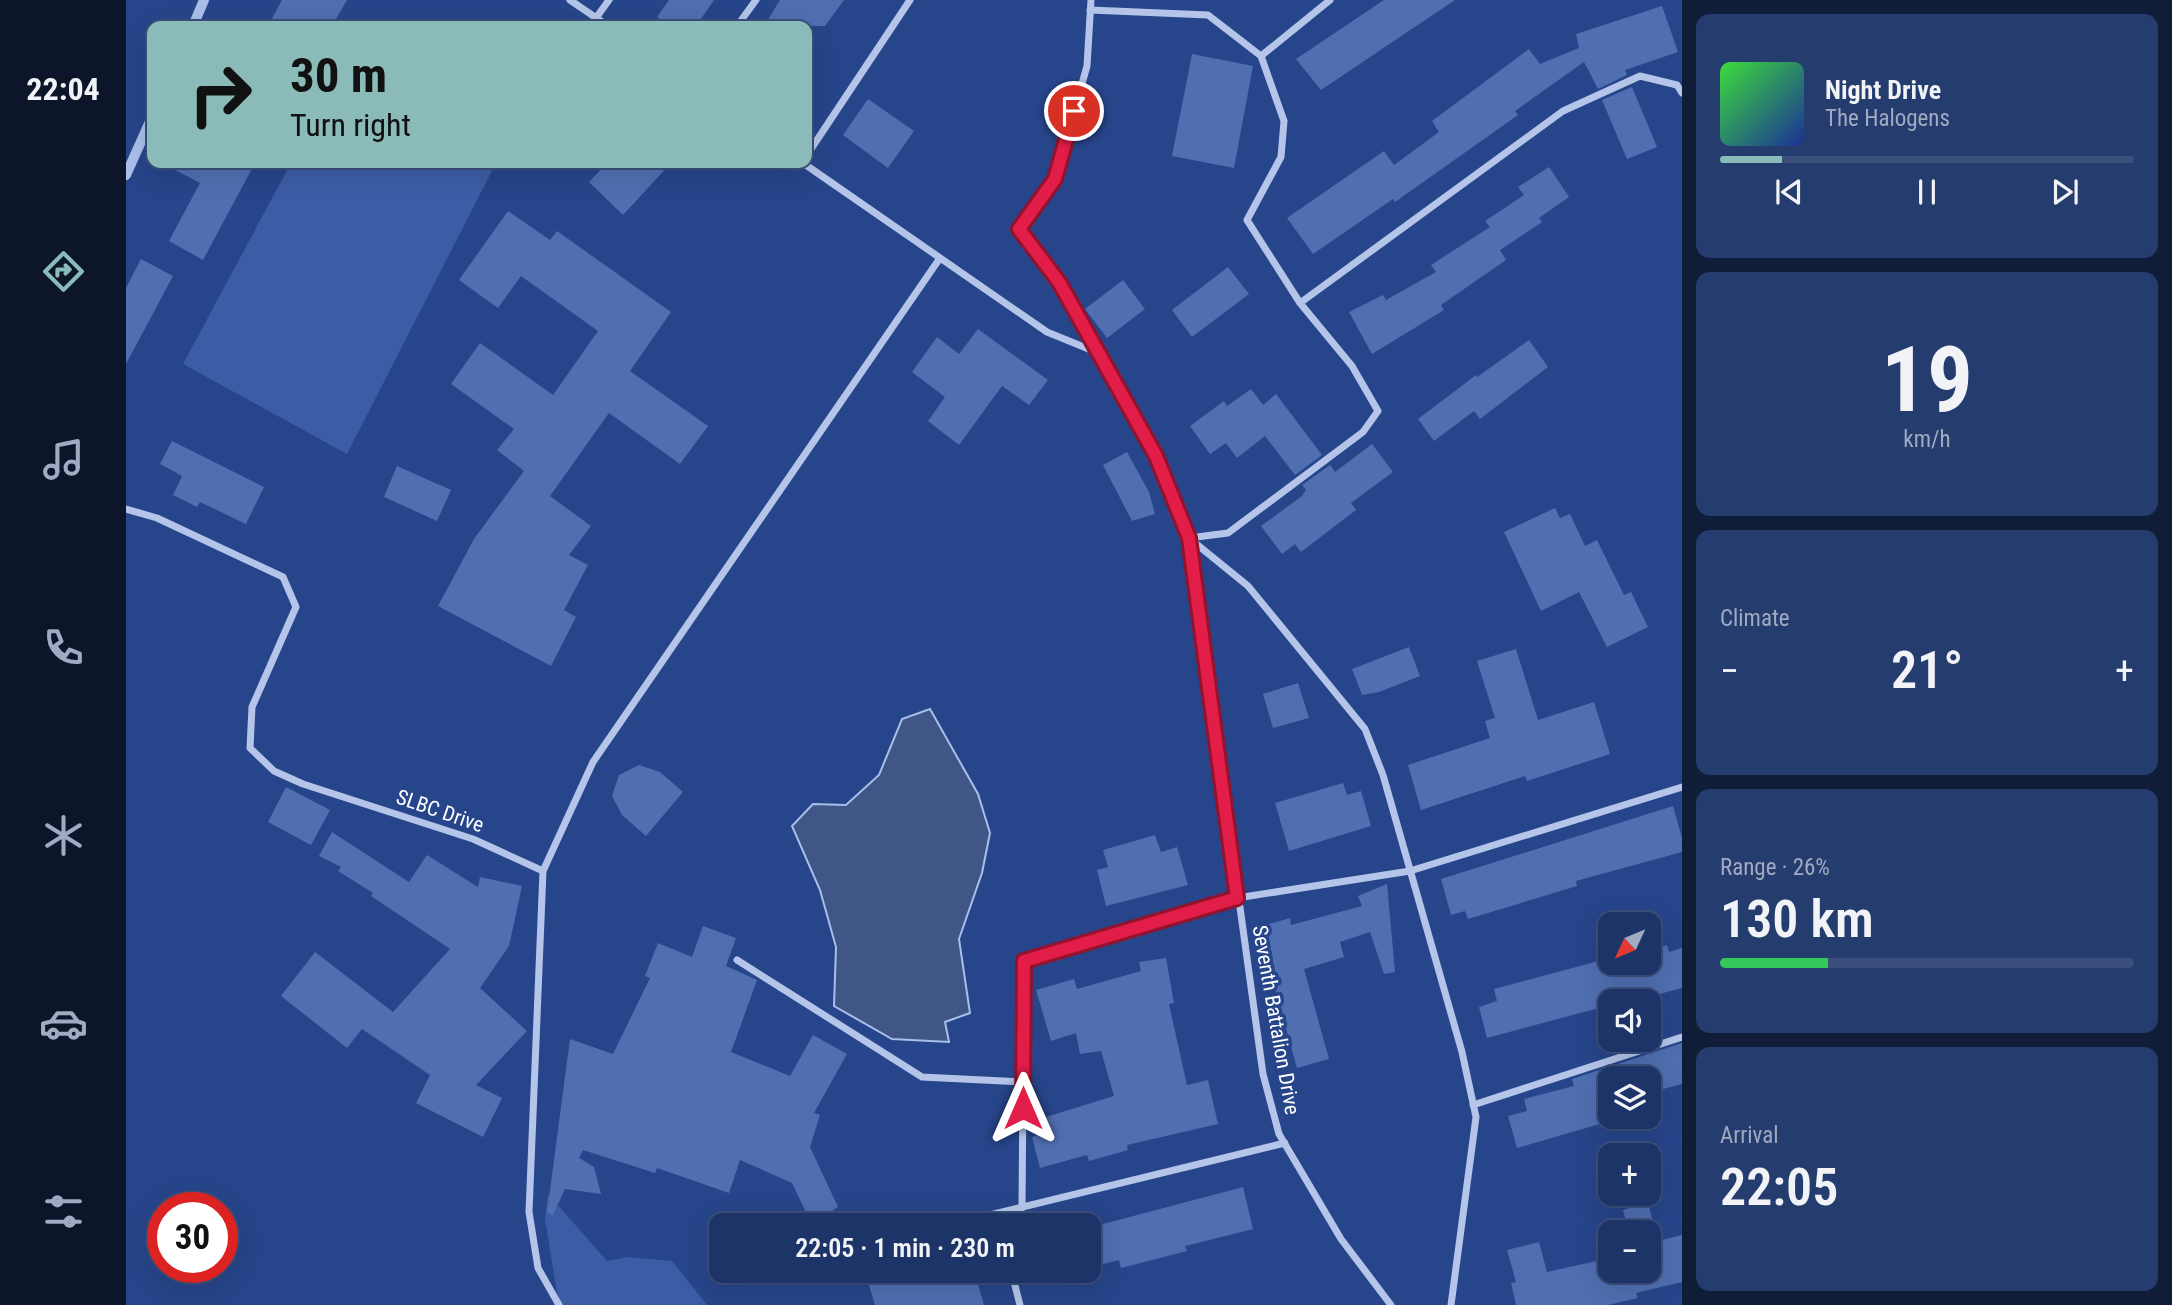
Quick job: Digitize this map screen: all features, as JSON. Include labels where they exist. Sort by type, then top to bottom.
[{"type":"street","points":[[570,0],[600,21]]},
{"type":"street","points":[[596,18],[609,0]]},
{"type":"street","points":[[741,21],[756,0]]},
{"type":"street","points":[[812,147],[910,0]]},
{"type":"street","points":[[1091,0],[1090,10],[1208,15],[1261,56],[1284,121],[1282,157],[1247,220],[1300,303],[1352,366],[1378,411],[1363,432],[1228,533],[1189,538]]},
{"type":"street","points":[[1261,56],[1330,0]]},
{"type":"street","name":"Seventh Battalion Drive","points":[[1090,10],[1087,66],[1055,179],[1019,229],[1059,282],[1156,456],[1189,538],[1263,1074],[1279,1134],[1341,1239],[1391,1305]]},
{"type":"street","points":[[1300,303],[1563,111],[1640,76],[1677,85],[1682,93]]},
{"type":"street","points":[[810,168],[1047,332],[1096,352]]},
{"type":"street","points":[[559,1305],[538,1268],[529,1212],[543,871],[593,762],[940,258]]},
{"type":"street","name":"SLBC Drive","points":[[126,509],[157,518],[283,578],[296,607],[252,707],[250,748],[274,771],[303,784],[473,839],[543,871]]},
{"type":"street","points":[[1189,538],[1248,586],[1365,729],[1383,775],[1462,1052],[1476,1116],[1451,1305]]},
{"type":"street","points":[[1023,1208],[1024,961],[1237,898],[1410,871],[1682,787]]},
{"type":"street","points":[[737,960],[922,1077],[1023,1082]]},
{"type":"street","points":[[1473,1105],[1682,1037]]},
{"type":"street","points":[[1000,1213],[1285,1143]]},
{"type":"street","points":[[1014,1283],[1020,1305]]},
{"type":"shaded area","points":[[288,168],[493,168],[347,454],[183,364]]},
{"type":"shaded area","points":[[930,709],[978,794],[990,833],[982,873],[959,939],[970,1013],[945,1022],[949,1042],[892,1039],[834,1006],[836,947],[820,890],[792,826],[813,804],[846,805],[879,775],[902,719]]},
{"type":"shaded area","points":[[548,1194],[607,1261],[628,1257],[672,1261],[707,1305],[559,1305],[545,1219]]},
{"type":"building","points":[[282,0],[347,0],[335,21],[271,21]]},
{"type":"building","points":[[669,0],[714,0],[699,21],[663,21],[657,17]]},
{"type":"building","points":[[780,0],[844,0],[825,26],[812,26],[812,21],[767,21]]},
{"type":"building","points":[[1384,0],[1455,0],[1321,90],[1296,59]]},
{"type":"building","points":[[1662,6],[1678,52],[1625,70],[1627,75],[1598,89],[1584,62],[1515,111],[1518,115],[1487,137],[1395,202],[1393,199],[1313,254],[1287,218],[1384,151],[1394,165],[1439,132],[1432,121],[1529,49],[1540,64],[1579,48],[1576,34]]},
{"type":"building","points":[[1192,54],[1253,66],[1234,168],[1172,156]]},
{"type":"building","points":[[1632,87],[1657,147],[1627,159],[1602,100]]},
{"type":"building","points":[[868,99],[914,131],[888,168],[843,135]]},
{"type":"building","points":[[1549,167],[1569,197],[1539,218],[1542,222],[1500,250],[1506,260],[1441,305],[1444,310],[1372,354],[1349,312],[1383,295],[1386,300],[1436,272],[1431,265],[1490,227],[1485,221],[1524,195],[1518,187]]},
{"type":"building","points":[[172,168],[252,168],[203,260],[169,241],[200,183]]},
{"type":"building","points":[[602,168],[666,168],[623,215],[589,182]]},
{"type":"building","points":[[508,211],[550,240],[557,231],[671,312],[630,371],[708,426],[680,464],[609,413],[550,496],[591,526],[569,555],[588,565],[564,610],[576,617],[551,666],[438,606],[474,539],[524,471],[497,450],[514,429],[451,384],[480,343],[553,395],[598,331],[521,276],[498,308],[459,280]]},
{"type":"building","points":[[141,259],[173,276],[126,364],[126,288]]},
{"type":"building","points":[[1228,267],[1249,294],[1192,337],[1172,310]]},
{"type":"building","points":[[1123,280],[1145,309],[1107,338],[1085,309]]},
{"type":"building","points":[[978,329],[1048,380],[1029,405],[1002,386],[959,445],[928,421],[945,397],[912,372],[937,337],[959,354]]},
{"type":"building","points":[[1529,340],[1548,367],[1480,419],[1474,411],[1434,441],[1418,419],[1476,375],[1477,377]]},
{"type":"building","points":[[1251,389],[1263,405],[1276,394],[1322,455],[1295,475],[1265,436],[1237,458],[1226,443],[1210,454],[1190,426],[1224,401],[1227,406]]},
{"type":"building","points":[[172,441],[264,487],[246,524],[200,502],[197,507],[173,495],[182,476],[160,464]]},
{"type":"building","points":[[1372,444],[1393,472],[1351,503],[1356,510],[1301,552],[1295,544],[1282,554],[1261,526],[1302,496],[1306,490],[1302,485],[1330,465],[1335,472]]},
{"type":"building","points":[[1127,452],[1149,492],[1155,514],[1132,521],[1103,465]]},
{"type":"building","points":[[397,466],[451,490],[437,521],[384,497]]},
{"type":"building","points":[[1555,508],[1560,518],[1570,514],[1585,546],[1597,540],[1624,595],[1631,592],[1648,627],[1607,647],[1579,592],[1541,611],[1504,532]]},
{"type":"building","points":[[1409,647],[1420,676],[1379,692],[1362,695],[1352,669]]},
{"type":"building","points":[[1516,649],[1538,720],[1594,702],[1610,754],[1527,781],[1525,776],[1421,810],[1408,765],[1490,738],[1485,721],[1495,718],[1477,661]]},
{"type":"building","points":[[1298,683],[1309,718],[1273,728],[1263,694]]},
{"type":"building","points":[[639,765],[660,772],[683,792],[646,836],[622,815],[612,796],[619,775]]},
{"type":"building","points":[[1343,783],[1347,795],[1361,791],[1371,826],[1289,851],[1275,803]]},
{"type":"building","points":[[286,787],[330,810],[311,845],[268,822]]},
{"type":"building","points":[[1673,806],[1682,838],[1682,852],[1576,881],[1577,886],[1468,919],[1465,911],[1451,915],[1441,879]]},
{"type":"building","points":[[332,832],[409,882],[427,855],[478,887],[480,877],[522,886],[509,946],[480,988],[527,1031],[476,1085],[502,1098],[483,1137],[416,1103],[430,1075],[362,1029],[347,1048],[281,996],[315,952],[393,1012],[450,949],[371,896],[373,893],[338,871],[341,867],[319,856]]},
{"type":"building","points":[[1155,835],[1161,852],[1177,847],[1188,885],[1106,906],[1097,870],[1108,867],[1103,850]]},
{"type":"building","points":[[1387,884],[1395,972],[1384,974],[1370,932],[1340,942],[1344,957],[1304,969],[1329,1059],[1297,1068],[1258,927],[1290,918],[1291,925],[1362,906],[1358,896]]},
{"type":"building","points":[[703,926],[736,938],[726,966],[757,980],[731,1052],[790,1076],[813,1035],[847,1054],[814,1113],[820,1115],[810,1147],[838,1207],[833,1210],[834,1213],[806,1213],[792,1183],[740,1160],[729,1193],[657,1168],[655,1173],[583,1150],[579,1158],[594,1167],[601,1194],[565,1189],[553,1215],[547,1213],[570,1039],[613,1054],[650,978],[645,976],[658,943],[692,957]]},
{"type":"building","points":[[1667,945],[1669,952],[1682,948],[1682,988],[1661,994],[1661,989],[1598,989],[1598,1008],[1487,1038],[1479,1007],[1497,1001],[1494,989],[1598,961],[1598,975],[1661,975],[1661,947]]},
{"type":"building","points":[[1166,958],[1174,1003],[1169,1004],[1187,1085],[1208,1080],[1218,1124],[1127,1145],[1128,1150],[1089,1161],[1087,1155],[1040,1168],[1032,1137],[1050,1131],[1046,1117],[1114,1096],[1101,1051],[1080,1054],[1076,1033],[1051,1041],[1036,990],[1074,979],[1077,989],[1141,971],[1139,962]]},
{"type":"building","points":[[1682,1043],[1682,1084],[1661,1090],[1661,1066],[1612,1066],[1661,1052]]},
{"type":"building","points":[[1598,1070],[1598,1124],[1517,1148],[1508,1116],[1527,1111],[1524,1099],[1574,1086],[1572,1079]]},
{"type":"building","points":[[1243,1187],[1253,1229],[1185,1246],[1187,1251],[1121,1268],[1119,1260],[1101,1265],[1101,1225]]},
{"type":"building","points":[[1649,1206],[1652,1220],[1626,1220],[1623,1210]]},
{"type":"building","points":[[1682,1235],[1682,1282],[1636,1293],[1638,1298],[1608,1305],[1516,1305],[1511,1283],[1516,1282],[1507,1250],[1539,1242],[1547,1272],[1598,1261],[1598,1283],[1661,1283],[1661,1240]]},
{"type":"building","points":[[868,1283],[978,1283],[984,1305],[875,1305]]},
{"type":"waterway","points":[[195,21],[204,0]]},
{"type":"waterway","points":[[126,175],[147,128]]},
{"type":"route","points":[[1023,1108],[1024,961],[1237,898],[1189,538],[1156,456],[1059,282],[1019,229],[1055,179],[1074,111]]}]
